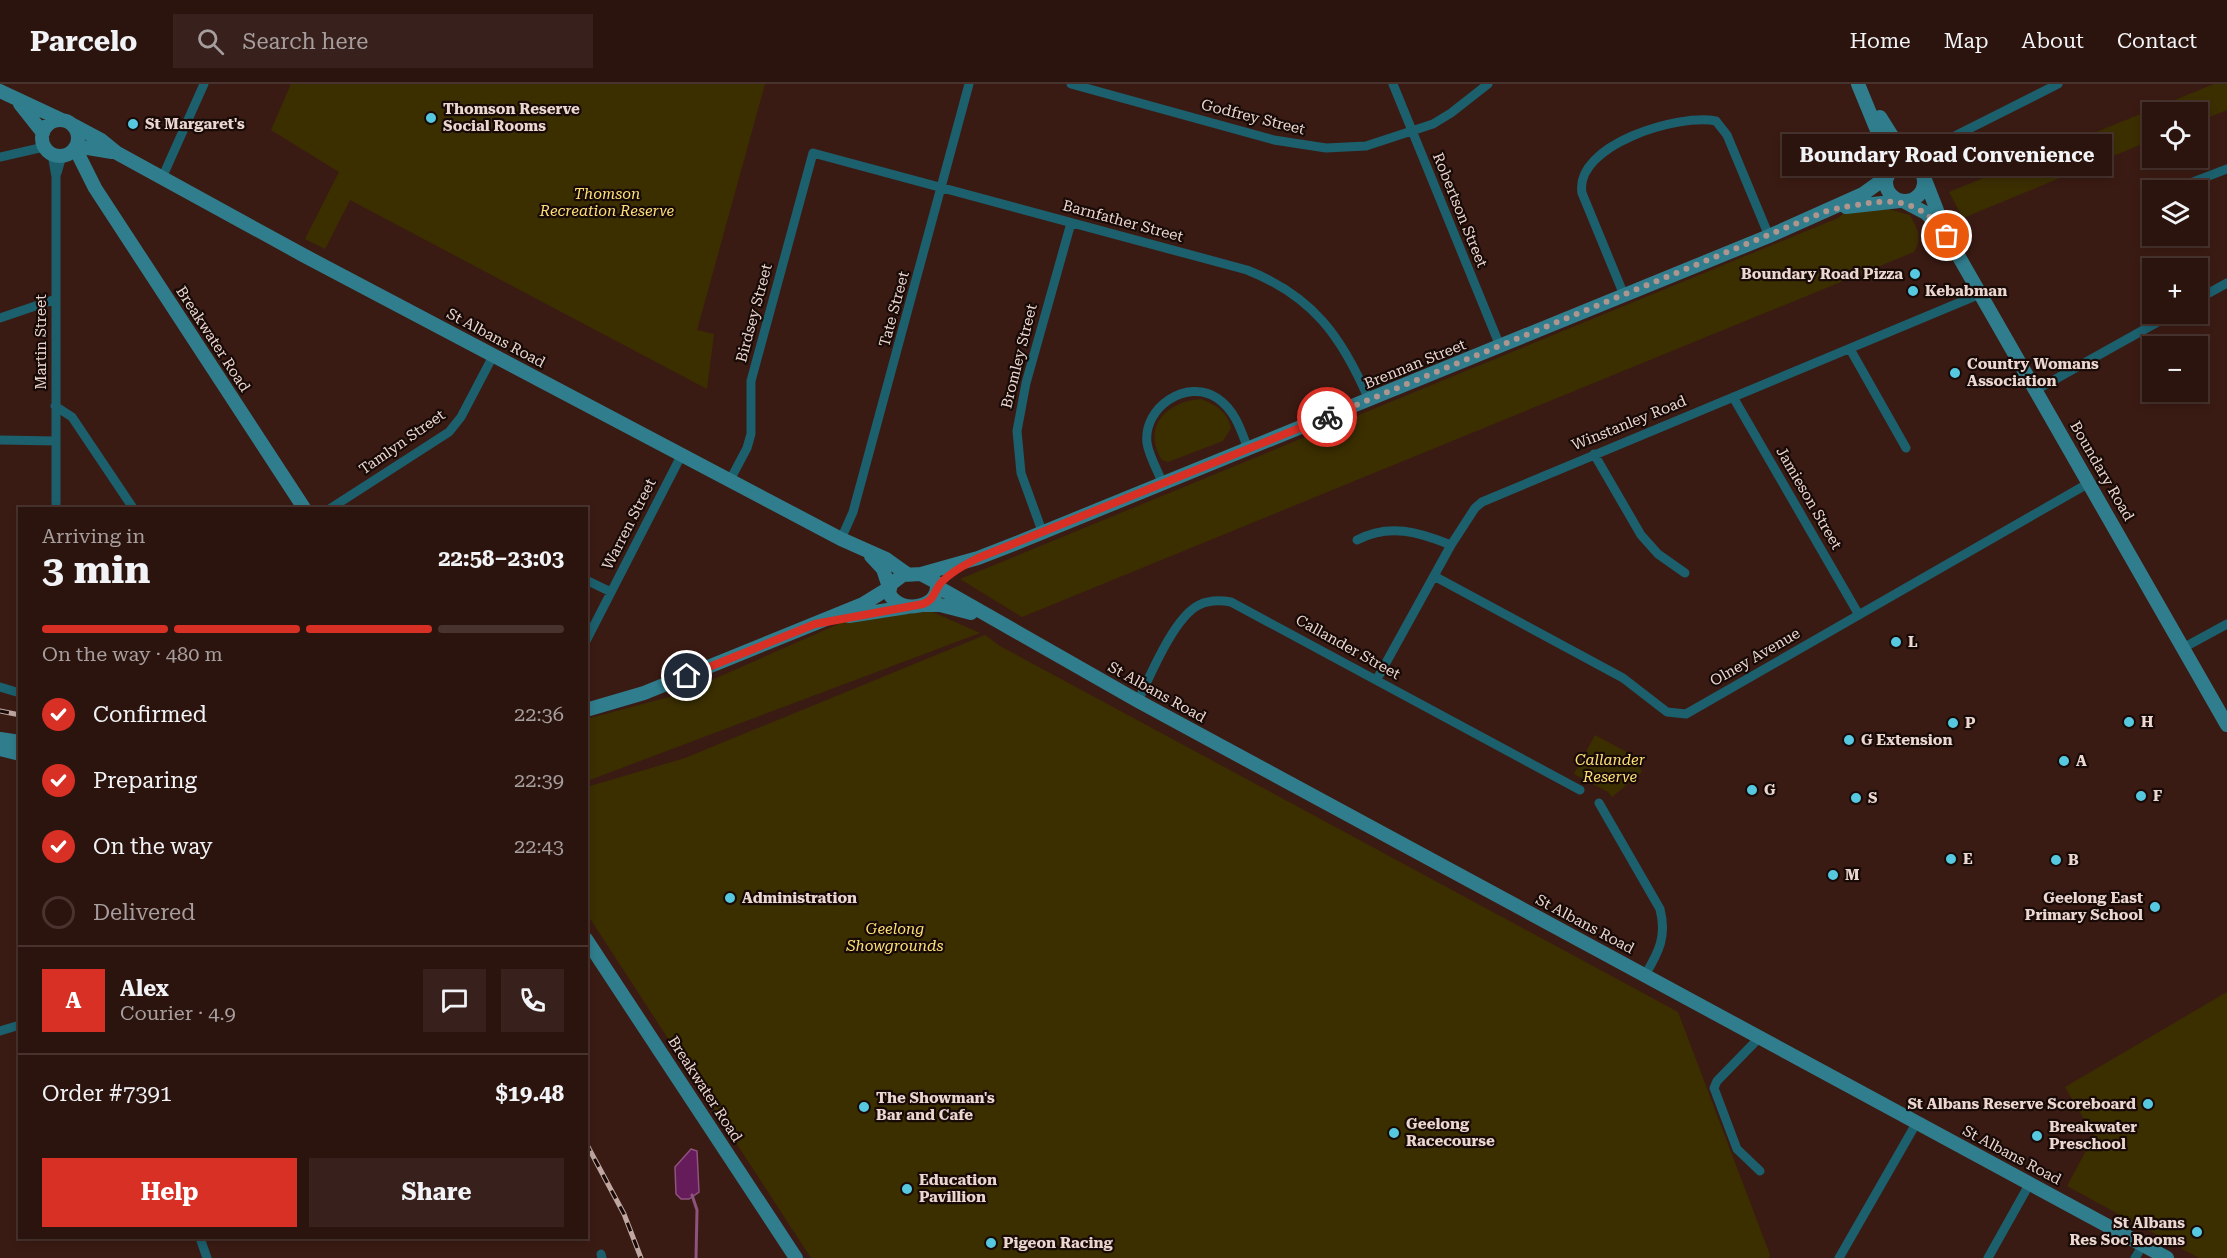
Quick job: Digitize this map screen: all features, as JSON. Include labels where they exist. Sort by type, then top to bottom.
[{"type":"street","name":"Tate Street","points":[[841,539],[854,512],[969,84]]},
{"type":"street","name":"Godfrey Street","points":[[1071,84],[1274,140],[1310,146],[1366,146],[1412,132],[1451,113],[1488,84]]},
{"type":"street","name":"Robertson Street","points":[[1393,84],[1500,346]]},
{"type":"street","name":"Boundary Road","points":[[1860,84],[1916,167],[1947,235],[2227,725]]},
{"type":"street","name":"Boundary Road","points":[[1860,84],[1881,140],[1889,192],[1926,213],[1947,235]]},
{"type":"street","points":[[1902,201],[1915,199],[1924,184],[1913,158],[2058,84]]},
{"type":"street","points":[[162,178],[202,85]]},
{"type":"street","name":"St Albans Road","points":[[0,91],[101,140],[117,153],[162,178],[493,356],[841,539],[914,574]]},
{"type":"street","name":"St Albans Road","points":[[17,100],[57,147],[117,153]]},
{"type":"street","points":[[1624,295],[1580,183],[1582,175],[1598,157],[1643,132],[1690,119],[1716,121],[1727,135],[1769,236]]},
{"type":"street","points":[[0,158],[20,151],[57,147],[78,136],[67,122],[48,124],[57,147]]},
{"type":"street","name":"Martin Street","points":[[56,507],[57,147]]},
{"type":"street","name":"Breakwater Road","points":[[57,147],[95,188],[303,507]]},
{"type":"street","name":"Barnfather Street","points":[[813,153],[1247,270],[1272,280],[1296,295],[1327,324],[1348,355],[1370,400]]},
{"type":"street","name":"Birdsey Street","points":[[730,480],[747,448],[751,434],[751,381],[813,153]]},
{"type":"street","name":"Brennan Street","points":[[914,574],[978,558],[1370,400],[1829,210],[1867,192],[1897,166],[1916,167]]},
{"type":"street","points":[[2198,180],[2227,169]]},
{"type":"street","name":"Brennan Street","points":[[1829,210],[1902,201]]},
{"type":"street","name":"Bromley Street","points":[[1042,531],[1021,473],[1017,431],[1026,384],[1071,223]]},
{"type":"street","points":[[2208,293],[2227,283]]},
{"type":"street","name":"Winstanley Road","points":[[1377,680],[1451,545],[1475,508],[1482,502],[1980,294]]},
{"type":"street","points":[[0,318],[56,299]]},
{"type":"street","points":[[2036,390],[2154,324]]},
{"type":"street","points":[[1850,349],[1906,448]]},
{"type":"street","name":"Tamlyn Street","points":[[333,507],[456,425],[493,356]]},
{"type":"street","points":[[1162,482],[1151,456],[1148,430],[1156,411],[1172,397],[1191,392],[1215,397],[1236,418],[1248,449]]},
{"type":"street","name":"Jamieson Street","points":[[1732,397],[1859,615]]},
{"type":"street","points":[[56,406],[76,422],[132,507]]},
{"type":"street","points":[[0,440],[56,441]]},
{"type":"street","name":"Warren Street","points":[[588,637],[682,454]]},
{"type":"street","points":[[1594,454],[1641,535],[1658,554],[1685,573]]},
{"type":"street","name":"Olney Avenue","points":[[1434,576],[1623,678],[1667,712],[1679,714],[1690,712],[2089,483]]},
{"type":"street","points":[[1357,540],[1376,532],[1404,530],[1451,545]]},
{"type":"street","name":"St Albans Road","points":[[862,549],[882,567],[889,588]]},
{"type":"street","name":"Brennan Street","points":[[938,587],[978,558]]},
{"type":"street","points":[[588,709],[644,693],[863,604],[889,588],[897,579],[914,574],[932,578],[938,587],[933,598],[914,607],[815,624]]},
{"type":"street","points":[[588,581],[611,592]]},
{"type":"street","name":"St Albans Road","points":[[938,587],[987,618],[1138,701],[2167,1258]]},
{"type":"street","points":[[889,588],[890,595],[896,603],[914,607]]},
{"type":"street","name":"Callander Street","points":[[1138,701],[1184,616],[1199,604],[1209,601],[1231,602],[1580,790]]},
{"type":"street","name":"St Albans Road","points":[[914,607],[944,606],[987,618]]},
{"type":"street","points":[[2183,648],[2227,624]]},
{"type":"street","points":[[0,687],[18,692]]},
{"type":"street","points":[[0,739],[18,742]]},
{"type":"street","points":[[0,749],[18,754]]},
{"type":"street","points":[[1599,803],[1660,909],[1664,927],[1663,942],[1645,975]]},
{"type":"street","name":"Breakwater Road","points":[[588,942],[796,1258]]},
{"type":"street","points":[[0,1031],[18,1026]]},
{"type":"street","points":[[1760,1037],[1717,1081],[1714,1088],[1737,1149],[1760,1171]]},
{"type":"street","points":[[1839,1258],[1917,1122]]},
{"type":"street","points":[[1988,1258],[2030,1183]]},
{"type":"street","points":[[200,1239],[207,1258]]},
{"type":"street","points":[[2136,1258],[2143,1245]]},
{"type":"green space","name":"Thomson Recreation Reserve","points":[[291,84],[765,84],[697,330],[714,334],[707,389],[350,200],[325,249],[305,239],[339,172],[271,130]]},
{"type":"green space","points":[[2214,84],[2227,84],[2227,110],[2208,118],[2208,102],[2170,102]]},
{"type":"green space","points":[[2142,113],[2142,144],[1963,218],[1949,192]]},
{"type":"green space","points":[[1888,209],[1910,215],[1919,238],[1914,252],[1022,617],[960,579],[1838,218],[1845,212]]},
{"type":"green space","points":[[1201,399],[1216,406],[1227,417],[1231,428],[1223,441],[1168,462],[1162,460],[1154,437],[1161,418],[1168,410],[1178,405]]},
{"type":"green space","points":[[928,610],[980,633],[588,781],[588,719],[680,694],[843,622]]},
{"type":"green space","name":"Geelong Showgrounds","points":[[985,635],[1000,646],[1678,1012],[1770,1255],[1769,1258],[811,1258],[588,916],[588,787],[685,758]]},
{"type":"green space","name":"Callander Reserve","points":[[1595,735],[1634,756],[1642,772],[1612,797],[1608,792],[1574,774]]},
{"type":"green space","points":[[2227,992],[2227,1258],[2199,1258],[2067,1186],[2094,1136],[2065,1087]]},
{"type":"shaded area","points":[[691,1149],[697,1151],[699,1192],[689,1199],[681,1199],[676,1194],[675,1167]]},
{"type":"waterway","points":[[692,1195],[697,1210],[696,1258]]},
{"type":"railway","points":[[0,711],[18,715]]},
{"type":"railway","points":[[588,1147],[624,1214],[641,1258]]},
{"type":"way so far","points":[[1327,417],[1829,210],[1903,201],[1928,215],[1947,236]]},
{"type":"place","name":"Thomson Reserve Social Rooms","points":[[431,118]]},
{"type":"place","name":"St Margaret's","points":[[133,124]]},
{"type":"place","name":"Boundary Road Convenience","points":[[1947,236]]},
{"type":"place","name":"Boundary Road Pizza","points":[[1915,274]]},
{"type":"place","name":"Kebabman","points":[[1913,291]]},
{"type":"place","name":"Country Womans Association","points":[[1955,373]]},
{"type":"place","name":"L","points":[[1896,642]]},
{"type":"place","name":"H","points":[[2129,722]]},
{"type":"place","name":"P","points":[[1953,723]]},
{"type":"place","name":"G Extension","points":[[1849,740]]},
{"type":"place","name":"A","points":[[2064,761]]},
{"type":"place","name":"G","points":[[1752,790]]},
{"type":"place","name":"F","points":[[2141,796]]},
{"type":"place","name":"S","points":[[1856,798]]},
{"type":"place","name":"E","points":[[1951,859]]},
{"type":"place","name":"B","points":[[2056,860]]},
{"type":"place","name":"M","points":[[1833,875]]},
{"type":"place","name":"Administration","points":[[730,898]]},
{"type":"place","name":"Geelong East Primary School","points":[[2155,907]]},
{"type":"place","name":"St Albans Reserve Scoreboard","points":[[2148,1104]]},
{"type":"place","name":"The Showman's Bar and Cafe","points":[[864,1107]]},
{"type":"place","name":"Geelong Racecourse","points":[[1394,1133]]},
{"type":"place","name":"Breakwater Preschool","points":[[2037,1136]]},
{"type":"place","name":"Education Pavillion","points":[[907,1189]]},
{"type":"place","name":"St Albans Res Soc Rooms","points":[[2197,1232]]},
{"type":"place","name":"Pigeon Racing","points":[[991,1243]]},
{"type":"route","points":[[687,676],[815,624],[855,614],[923,604],[933,598],[938,587],[950,576],[978,558],[1327,417]]}]
